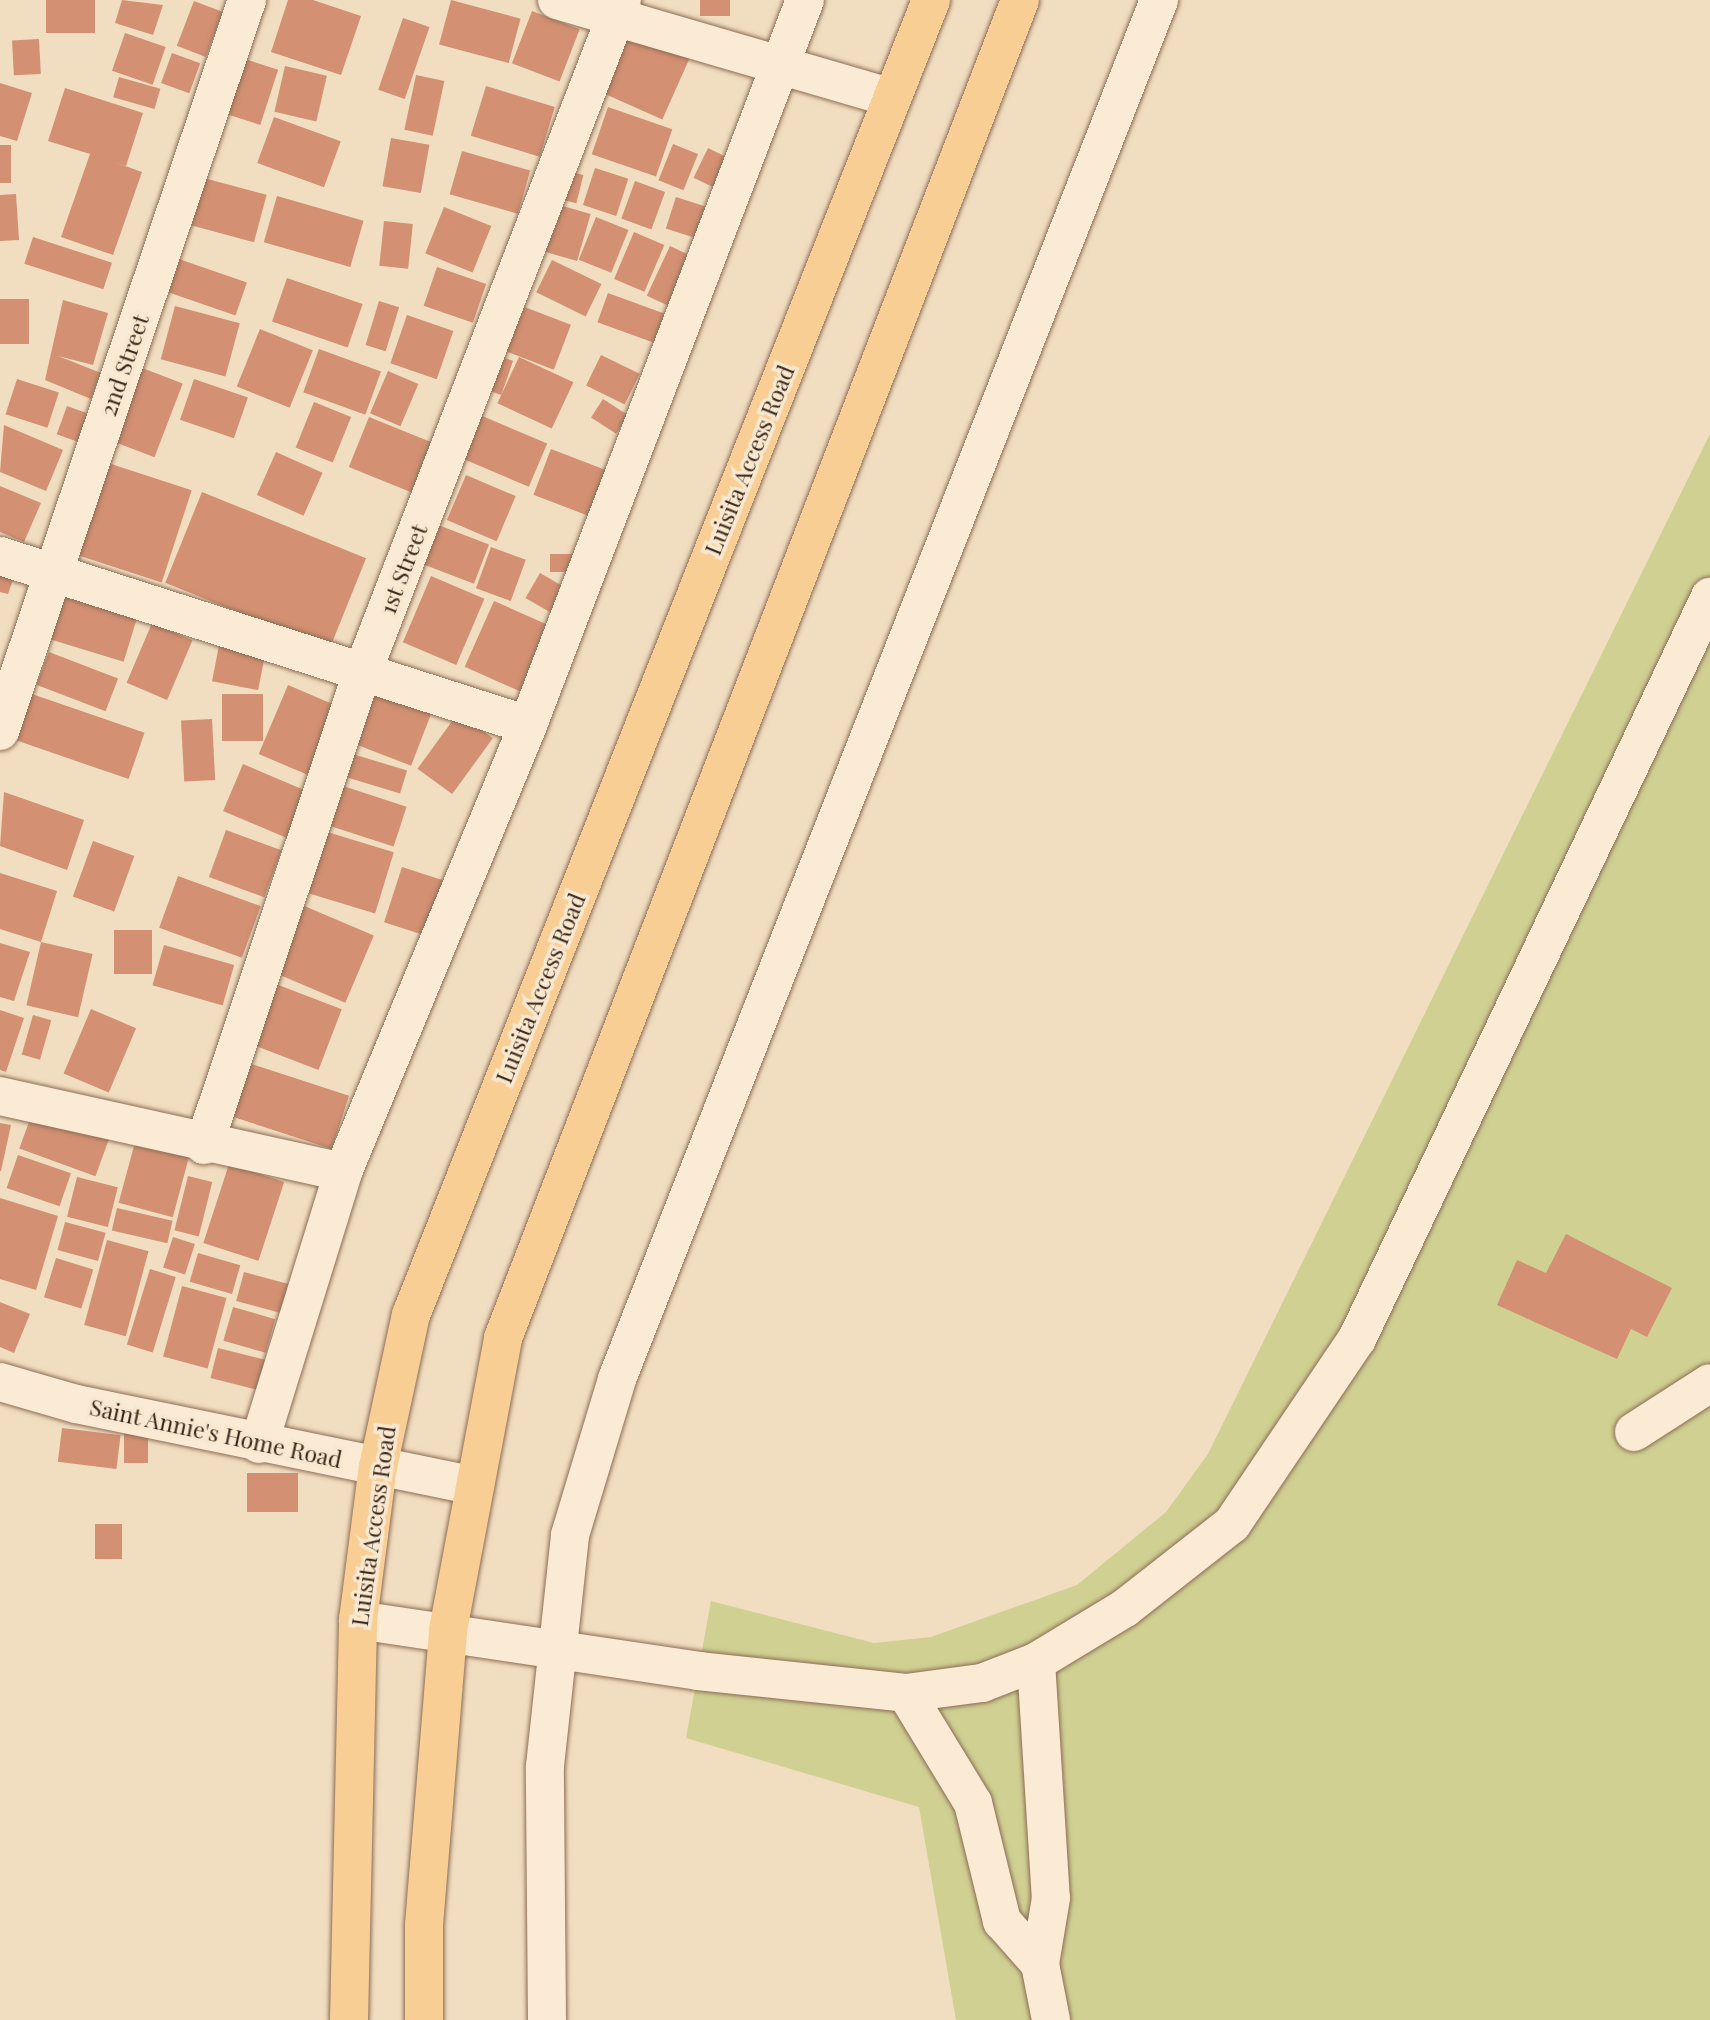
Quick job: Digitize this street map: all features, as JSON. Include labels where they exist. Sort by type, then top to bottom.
[{"type":"main road","name":"Luisita Access Road","points":[[349,2020],[358,1620],[378,1466],[411,1315],[931,0]]},
{"type":"main road","points":[[424,2020],[424,1925],[448,1630],[503,1338],[1020,0]]},
{"type":"street","name":"2nd Street","points":[[0,731],[247,0]]},
{"type":"street","points":[[557,0],[619,9],[779,64],[892,98]]},
{"type":"street","points":[[259,1444],[343,1171],[528,725],[805,0]]},
{"type":"street","points":[[547,2020],[545,1766],[570,1535],[617,1380],[1159,0]]},
{"type":"street","name":"1st Street","points":[[204,1145],[363,671],[619,9]]},
{"type":"street","points":[[0,556],[53,576],[363,671],[528,725]]},
{"type":"street","points":[[358,1620],[448,1630],[698,1671],[906,1693],[982,1684],[1036,1662],[1125,1608],[1232,1524],[1357,1339],[1710,597]]},
{"type":"street","points":[[0,1096],[204,1145],[343,1171]]},
{"type":"street","name":"Saint Annie's Home Road","points":[[0,1382],[259,1444],[475,1486]]},
{"type":"street","points":[[1634,1432],[1710,1383]]},
{"type":"street","points":[[1036,1662],[1051,1898],[1040,1964],[1051,2020]]},
{"type":"street","points":[[906,1693],[972,1803],[1002,1921],[1040,1964]]},
{"type":"green space","points":[[1710,434],[1710,2020],[956,2020],[919,1807],[686,1738],[711,1601],[874,1643],[931,1637],[1077,1585],[1166,1512],[1208,1454]]},
{"type":"building","points":[[46,0],[95,0],[95,33],[46,33]]},
{"type":"building","points":[[122,0],[163,5],[153,35],[115,23]]},
{"type":"building","points":[[288,0],[313,0],[361,16],[341,75],[271,52]]},
{"type":"building","points":[[451,0],[521,19],[509,63],[439,44]]},
{"type":"building","points":[[700,0],[730,0],[730,16],[700,16]]},
{"type":"building","points":[[194,1],[223,12],[206,57],[177,46]]},
{"type":"building","points":[[532,11],[580,29],[560,82],[512,63]]},
{"type":"building","points":[[403,18],[429,27],[405,99],[378,90]]},
{"type":"building","points":[[626,29],[690,57],[662,120],[598,91]]},
{"type":"building","points":[[125,33],[166,47],[153,85],[112,71]]},
{"type":"building","points":[[39,39],[41,74],[14,75],[12,40]]},
{"type":"building","points":[[172,53],[200,63],[189,93],[161,83]]},
{"type":"building","points":[[242,58],[278,70],[260,125],[224,113]]},
{"type":"building","points":[[285,66],[327,76],[316,121],[274,112]]},
{"type":"building","points":[[416,75],[444,81],[433,136],[404,130]]},
{"type":"building","points":[[119,77],[160,89],[155,109],[113,97]]},
{"type":"building","points":[[0,83],[32,93],[17,141],[0,136]]},
{"type":"building","points":[[486,86],[555,107],[540,157],[471,136]]},
{"type":"building","points":[[65,88],[143,113],[126,166],[114,162],[142,172],[113,255],[61,237],[90,154],[48,141]]},
{"type":"building","points":[[608,107],[672,129],[656,176],[592,154]]},
{"type":"building","points":[[274,117],[341,141],[324,187],[257,163]]},
{"type":"building","points":[[391,138],[429,145],[421,193],[382,186]]},
{"type":"building","points":[[673,144],[698,154],[683,190],[658,180]]},
{"type":"building","points":[[0,145],[11,145],[11,183],[0,183]]},
{"type":"building","points":[[708,148],[735,161],[720,191],[694,178]]},
{"type":"building","points":[[462,151],[530,171],[518,214],[450,194]]},
{"type":"building","points":[[595,168],[628,179],[616,216],[583,205]]},
{"type":"building","points":[[563,170],[583,175],[576,203],[556,198]]},
{"type":"building","points":[[200,177],[267,195],[254,242],[187,224]]},
{"type":"building","points":[[635,181],[665,192],[651,230],[621,219]]},
{"type":"building","points":[[16,194],[19,240],[0,241],[0,195]]},
{"type":"building","points":[[277,196],[364,221],[350,267],[264,242]]},
{"type":"building","points":[[676,197],[714,209],[704,241],[666,228]]},
{"type":"building","points":[[556,204],[591,214],[577,261],[542,251]]},
{"type":"building","points":[[444,207],[491,226],[473,272],[425,253]]},
{"type":"building","points":[[596,217],[628,230],[611,273],[579,260]]},
{"type":"building","points":[[384,221],[413,224],[408,269],[379,266]]},
{"type":"building","points":[[634,232],[664,245],[644,292],[614,279]]},
{"type":"building","points":[[33,237],[112,263],[103,289],[24,264]]},
{"type":"building","points":[[670,246],[694,257],[670,307],[647,296]]},
{"type":"building","points":[[176,258],[247,282],[236,316],[165,291]]},
{"type":"building","points":[[552,260],[601,284],[586,316],[536,292]]},
{"type":"building","points":[[437,267],[486,284],[473,323],[424,306]]},
{"type":"building","points":[[287,278],[363,304],[348,348],[272,321]]},
{"type":"building","points":[[608,293],[668,315],[658,344],[597,322]]},
{"type":"building","points":[[0,299],[29,299],[29,344],[0,344]]},
{"type":"building","points":[[63,300],[108,313],[93,365],[58,356],[101,373],[91,399],[45,380]]},
{"type":"building","points":[[379,301],[399,307],[386,351],[366,345]]},
{"type":"building","points":[[514,303],[571,325],[554,370],[497,348]]},
{"type":"building","points":[[175,306],[240,323],[225,376],[161,359]]},
{"type":"building","points":[[407,315],[453,331],[437,379],[390,363]]},
{"type":"building","points":[[260,329],[313,350],[290,408],[237,386]]},
{"type":"building","points":[[319,349],[381,372],[365,415],[303,392]]},
{"type":"building","points":[[496,355],[513,361],[501,395],[484,389]]},
{"type":"building","points":[[601,355],[640,374],[625,404],[586,386]]},
{"type":"building","points":[[519,357],[573,382],[552,429],[497,403]]},
{"type":"building","points":[[137,366],[183,384],[154,457],[109,440]]},
{"type":"building","points":[[388,371],[418,384],[400,426],[370,413]]},
{"type":"building","points":[[17,379],[59,393],[47,428],[6,414]]},
{"type":"building","points":[[194,379],[248,398],[234,438],[180,420]]},
{"type":"building","points":[[603,399],[628,415],[616,434],[591,417]]},
{"type":"building","points":[[314,402],[351,417],[333,462],[296,447]]},
{"type":"building","points":[[67,406],[89,414],[78,442],[57,434]]},
{"type":"building","points":[[480,415],[547,444],[529,487],[462,458]]},
{"type":"building","points":[[369,417],[432,442],[412,493],[349,467]]},
{"type":"building","points":[[4,425],[63,450],[46,491],[0,472]]},
{"type":"building","points":[[551,449],[615,474],[598,519],[533,495]]},
{"type":"building","points":[[276,452],[323,473],[303,516],[257,495]]},
{"type":"building","points":[[108,463],[192,490],[162,582],[78,555]]},
{"type":"building","points":[[466,475],[516,496],[497,541],[447,520]]},
{"type":"building","points":[[0,486],[41,503],[24,542],[0,532]]},
{"type":"building","points":[[202,492],[366,558],[329,649],[165,583]]},
{"type":"building","points":[[433,523],[489,545],[474,584],[418,562]]},
{"type":"building","points":[[491,547],[526,560],[511,601],[476,588]]},
{"type":"building","points":[[550,554],[575,554],[575,572],[550,572]]},
{"type":"building","points":[[0,565],[16,571],[8,594],[0,592]]},
{"type":"building","points":[[540,573],[569,590],[555,615],[526,598]]},
{"type":"building","points":[[431,576],[484,599],[456,665],[403,642]]},
{"type":"building","points":[[69,577],[143,600],[124,662],[50,639]]},
{"type":"building","points":[[494,601],[550,626],[520,692],[465,667]]},
{"type":"building","points":[[152,623],[193,640],[167,700],[127,683]]},
{"type":"building","points":[[221,635],[267,644],[258,690],[212,681]]},
{"type":"building","points":[[49,652],[118,679],[106,711],[36,685]]},
{"type":"building","points":[[288,685],[341,708],[312,777],[259,754]]},
{"type":"building","points":[[371,686],[433,710],[411,766],[349,742]]},
{"type":"building","points":[[32,694],[145,733],[129,779],[16,740]]},
{"type":"building","points":[[222,694],[263,694],[263,741],[222,741]]},
{"type":"building","points":[[458,713],[493,738],[452,794],[417,769]]},
{"type":"building","points":[[212,719],[215,780],[184,782],[181,721]]},
{"type":"building","points":[[343,751],[407,771],[400,794],[336,774]]},
{"type":"building","points":[[243,764],[307,791],[287,838],[223,811]]},
{"type":"building","points":[[340,785],[407,807],[394,847],[327,825]]},
{"type":"building","points":[[4,792],[84,820],[67,870],[0,846]]},
{"type":"building","points":[[226,830],[281,850],[264,897],[209,877]]},
{"type":"building","points":[[324,831],[394,852],[375,914],[305,892]]},
{"type":"building","points":[[93,841],[134,856],[114,911],[73,896]]},
{"type":"building","points":[[402,867],[451,883],[434,938],[384,922]]},
{"type":"building","points":[[0,873],[57,891],[41,942],[0,929]]},
{"type":"building","points":[[178,876],[261,906],[242,958],[159,928]]},
{"type":"building","points":[[302,905],[374,935],[345,1003],[273,972]]},
{"type":"building","points":[[114,930],[152,930],[152,974],[114,974]]},
{"type":"building","points":[[41,942],[93,954],[78,1017],[26,1005]]},
{"type":"building","points":[[0,943],[30,952],[14,1001],[0,997]]},
{"type":"building","points":[[164,945],[234,965],[223,1005],[152,985]]},
{"type":"building","points":[[268,981],[342,1009],[318,1070],[245,1042]]},
{"type":"building","points":[[91,1009],[136,1028],[109,1093],[64,1073]]},
{"type":"building","points":[[0,1010],[24,1018],[6,1072],[0,1070]]},
{"type":"building","points":[[33,1015],[51,1020],[40,1060],[22,1054]]},
{"type":"building","points":[[233,1058],[349,1096],[332,1149],[216,1111]]},
{"type":"building","points":[[33,1111],[109,1139],[95,1176],[19,1149]]},
{"type":"building","points":[[0,1123],[11,1125],[1,1171],[0,1171]]},
{"type":"building","points":[[135,1142],[189,1156],[173,1217],[119,1203]]},
{"type":"building","points":[[18,1155],[71,1173],[60,1206],[7,1188]]},
{"type":"building","points":[[229,1164],[284,1182],[259,1261],[203,1243]]},
{"type":"building","points":[[188,1176],[212,1182],[199,1236],[174,1230]]},
{"type":"building","points":[[77,1177],[118,1187],[108,1227],[67,1217]]},
{"type":"building","points":[[0,1198],[58,1216],[36,1290],[0,1279]]},
{"type":"building","points":[[117,1208],[173,1221],[167,1243],[112,1230]]},
{"type":"building","points":[[65,1222],[106,1233],[98,1261],[57,1250]]},
{"type":"building","points":[[1566,1234],[1672,1288],[1647,1337],[1631,1329],[1617,1359],[1497,1305],[1517,1260],[1546,1273]]},
{"type":"building","points":[[173,1237],[195,1244],[185,1275],[163,1267]]},
{"type":"building","points":[[107,1240],[149,1251],[126,1336],[84,1325]]},
{"type":"building","points":[[198,1253],[240,1265],[232,1294],[190,1282]]},
{"type":"building","points":[[56,1258],[93,1269],[81,1309],[44,1297]]},
{"type":"building","points":[[150,1269],[176,1277],[153,1352],[127,1345]]},
{"type":"building","points":[[244,1272],[289,1284],[282,1313],[236,1301]]},
{"type":"building","points":[[182,1286],[226,1298],[208,1368],[163,1357]]},
{"type":"building","points":[[0,1302],[30,1314],[14,1353],[0,1347]]},
{"type":"building","points":[[233,1307],[275,1319],[266,1353],[223,1341]]},
{"type":"building","points":[[218,1348],[266,1360],[258,1390],[211,1378]]},
{"type":"building","points":[[124,1424],[148,1424],[148,1463],[124,1463]]},
{"type":"building","points":[[62,1428],[121,1435],[116,1469],[58,1462]]},
{"type":"building","points":[[247,1473],[298,1473],[298,1512],[247,1512]]},
{"type":"building","points":[[95,1524],[122,1524],[122,1559],[95,1559]]}]
